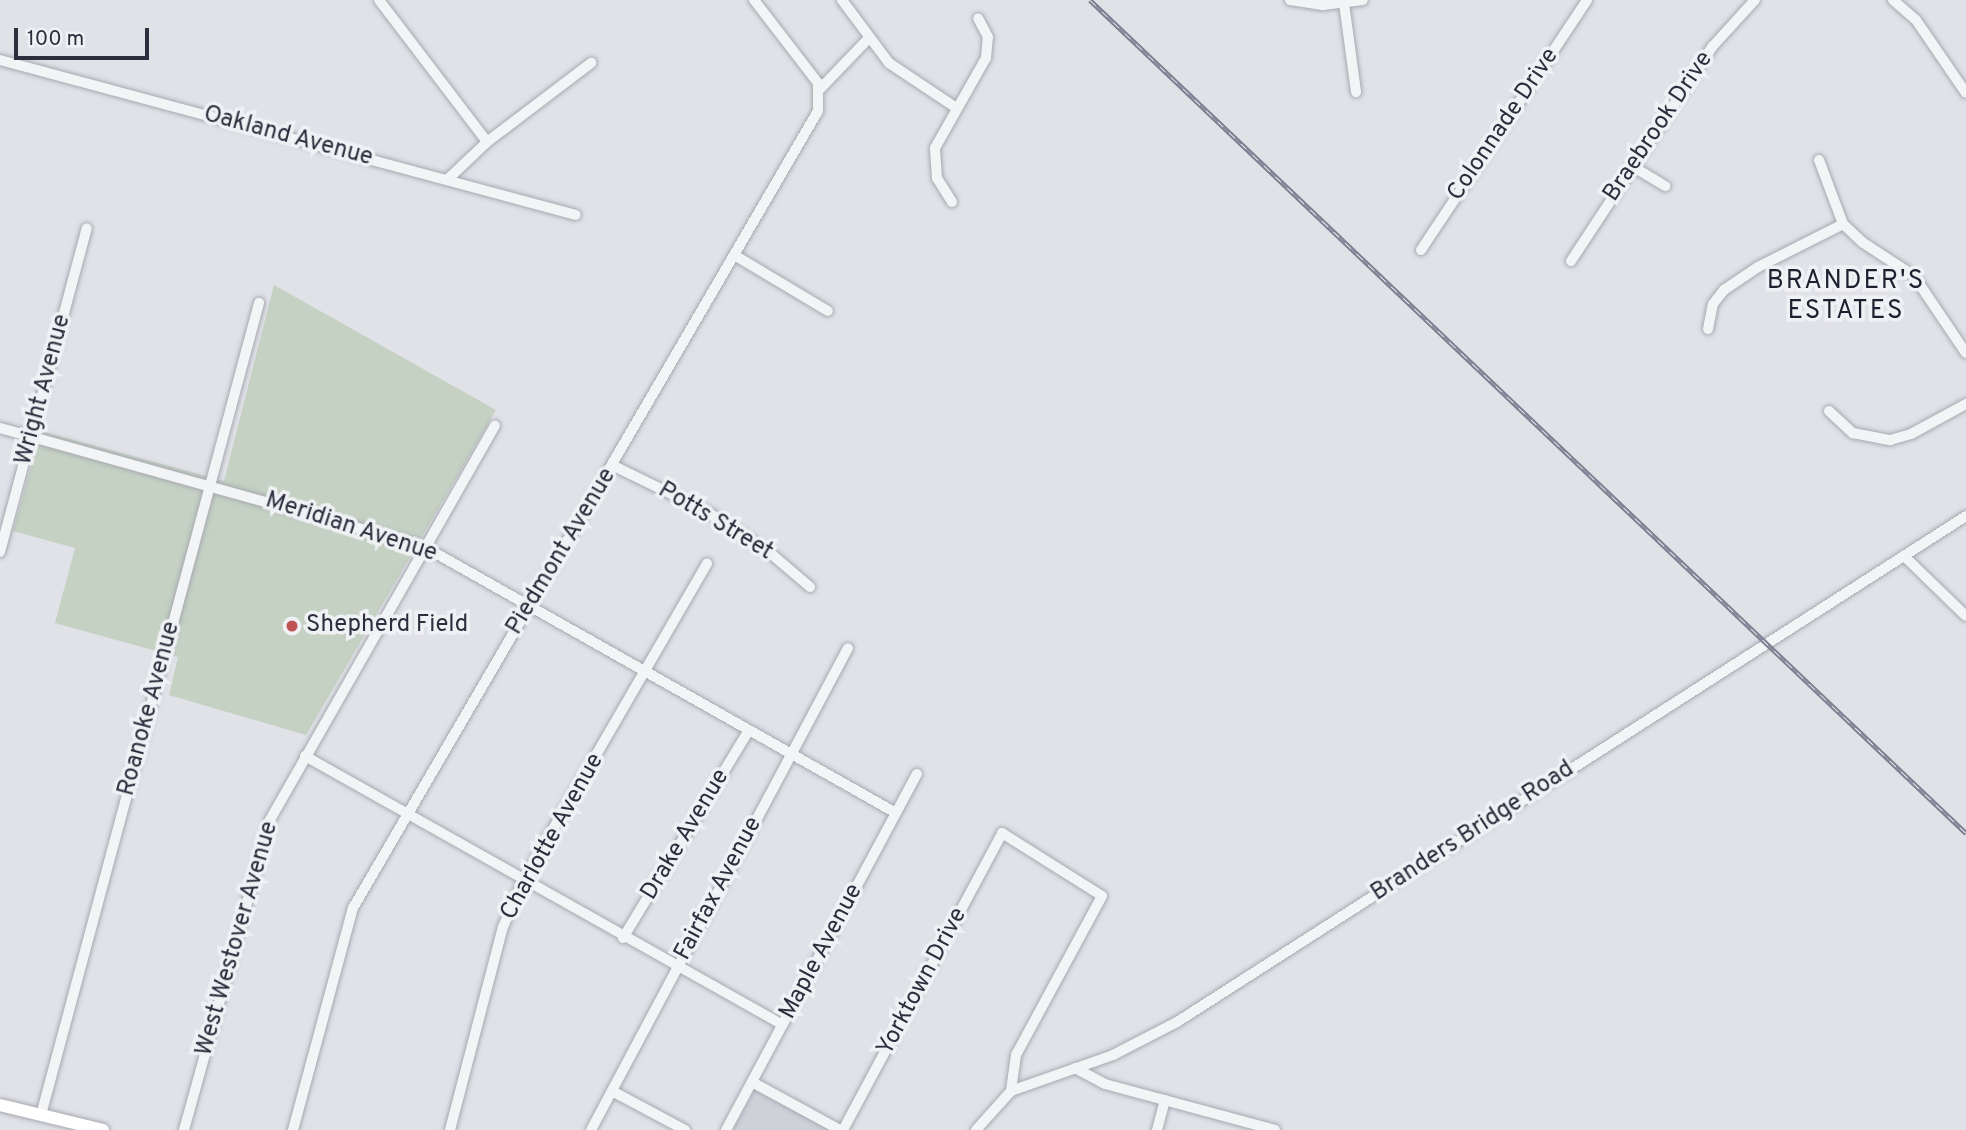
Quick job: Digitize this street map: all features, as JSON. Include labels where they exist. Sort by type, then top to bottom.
[{"type":"main road","points":[[0,1105],[41,1115],[62,1125],[103,1130]]},
{"type":"street","points":[[379,0],[487,142]]},
{"type":"street","points":[[754,0],[820,89],[868,39]]},
{"type":"street","points":[[842,0],[868,39],[896,70],[955,107]]},
{"type":"street","points":[[1290,0],[1344,4],[1363,0]]},
{"type":"street","name":"Colonnade Drive","points":[[1421,250],[1587,0]]},
{"type":"street","name":"Braebrook Drive","points":[[1571,261],[1713,46],[1755,0]]},
{"type":"street","points":[[1893,0],[1916,20],[1966,93]]},
{"type":"street","points":[[1344,4],[1356,92]]},
{"type":"street","points":[[952,202],[942,190],[933,159],[955,107],[986,58],[988,37],[978,18]]},
{"type":"street","name":"Oakland Avenue","points":[[0,60],[576,215]]},
{"type":"street","points":[[448,179],[487,142],[591,63]]},
{"type":"street","name":"Piedmont Avenue","points":[[293,1130],[347,924],[407,814],[736,256],[818,111],[820,89]]},
{"type":"street","points":[[1819,160],[1843,224],[1862,242],[1914,276],[1966,354]]},
{"type":"street","points":[[1632,166],[1665,186]]},
{"type":"street","points":[[1708,329],[1713,304],[1724,290],[1758,267],[1843,224]]},
{"type":"street","name":"Wright Avenue","points":[[0,552],[87,228]]},
{"type":"street","points":[[736,256],[828,312]]},
{"type":"street","name":"Roanoke Avenue","points":[[41,1115],[259,303]]},
{"type":"street","points":[[1829,411],[1853,433],[1890,440],[1911,434],[1966,404]]},
{"type":"street","name":"West Westover Avenue","points":[[184,1130],[265,832],[423,546],[495,426]]},
{"type":"street","name":"Meridian Avenue","points":[[0,428],[423,546],[748,732],[896,813]]},
{"type":"street","name":"Potts Street","points":[[614,466],[706,511],[769,552],[810,587]]},
{"type":"street","name":"Branders Bridge Road","points":[[976,1130],[1010,1091],[1150,1038],[1966,516]]},
{"type":"street","points":[[1904,556],[1966,615]]},
{"type":"street","name":"Charlotte Avenue","points":[[450,1130],[503,927],[523,881],[707,564]]},
{"type":"street","name":"Fairfax Avenue","points":[[591,1130],[848,648]]},
{"type":"street","name":"Drake Avenue","points":[[623,938],[748,732]]},
{"type":"street","points":[[305,756],[623,938],[783,1025]]},
{"type":"street","name":"Maple Avenue","points":[[726,1130],[917,774]]},
{"type":"street","name":"Yorktown Drive","points":[[841,1130],[1002,834],[1102,896],[1016,1055],[1010,1091]]},
{"type":"street","points":[[1075,1068],[1095,1081],[1275,1130]]},
{"type":"street","points":[[752,1082],[841,1130]]},
{"type":"street","points":[[612,1091],[685,1130]]},
{"type":"street","points":[[1157,1130],[1165,1100]]},
{"type":"shaded area","points":[[755,1090],[830,1130],[733,1130]]},
{"type":"green space","points":[[274,285],[496,410],[306,735],[169,695],[178,657],[55,623],[75,548],[13,531],[41,431],[224,481]]},
{"type":"railway","points":[[1090,0],[1966,833]]},
{"type":"place","name":"Shepherd Field","points":[[292,626]]},
{"type":"district","name":"BRANDER'S ESTATES","points":[[1846,297]]}]
